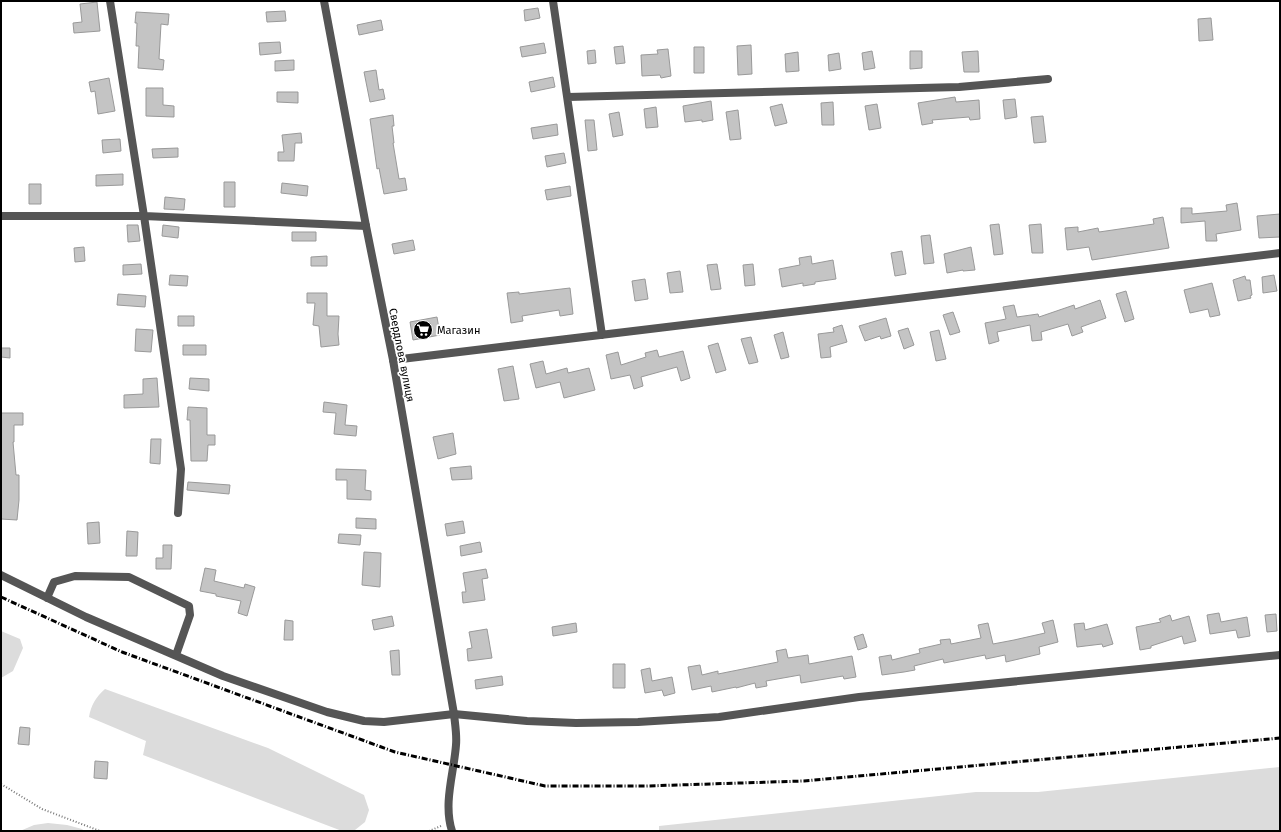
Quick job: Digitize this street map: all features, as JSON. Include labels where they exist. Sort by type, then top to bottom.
[{"type":"street","points":[[110,1],[144,216],[181,468],[178,513]]},
{"type":"street","name":"Свердлова вулиця","points":[[324,1],[366,226],[393,360],[454,714],[456,743],[448,800],[451,827]]},
{"type":"street","points":[[553,1],[602,335]]},
{"type":"street","points":[[568,96],[959,87],[1048,79]]},
{"type":"street","points":[[1,216],[144,216],[366,226]]},
{"type":"street","points":[[393,360],[1280,253]]},
{"type":"street","points":[[1,575],[86,616],[176,654],[223,676],[327,712],[364,721],[384,722],[454,714],[527,721],[576,723],[638,722],[719,717],[859,697],[1280,655]]},
{"type":"street","points":[[47,598],[54,582],[75,576],[129,577],[188,606],[190,615],[176,654]]},
{"type":"path","points":[[1,784],[42,809],[100,831]]},
{"type":"path","points":[[429,831],[451,827]]},
{"type":"shaded area","points":[[1,631],[20,639],[23,648],[13,671],[1,678]]},
{"type":"shaded area","points":[[105,689],[268,748],[364,795],[369,810],[365,822],[355,830],[342,831],[143,755],[146,741],[89,717],[94,702]]},
{"type":"shaded area","points":[[1280,767],[1280,831],[659,831],[659,826],[976,792],[1038,792]]},
{"type":"shaded area","points":[[48,823],[67,825],[82,829],[84,831],[20,831],[34,825]]},
{"type":"building","points":[[97,2],[100,31],[74,33],[73,23],[82,22],[80,4]]},
{"type":"building","points":[[538,8],[540,18],[525,21],[524,10]]},
{"type":"building","points":[[285,11],[286,21],[267,22],[266,12]]},
{"type":"building","points":[[136,12],[169,14],[168,25],[161,24],[159,59],[164,60],[163,70],[138,68],[139,46],[136,46]]},
{"type":"building","points":[[1211,18],[1213,40],[1199,41],[1198,19]]},
{"type":"building","points":[[381,20],[383,30],[359,35],[357,25]]},
{"type":"building","points":[[280,42],[281,53],[260,55],[259,43]]},
{"type":"building","points":[[544,43],[546,53],[522,57],[520,47]]},
{"type":"building","points":[[751,45],[752,74],[738,75],[737,46]]},
{"type":"building","points":[[623,46],[625,63],[616,64],[614,47]]},
{"type":"building","points":[[694,47],[704,47],[704,73],[694,73]]},
{"type":"building","points":[[668,49],[671,76],[661,78],[660,75],[642,76],[641,55],[658,54],[657,50]]},
{"type":"building","points":[[595,50],[596,63],[588,64],[587,51]]},
{"type":"building","points":[[872,51],[875,68],[864,70],[862,53]]},
{"type":"building","points":[[910,51],[922,51],[922,68],[910,69]]},
{"type":"building","points":[[978,51],[979,72],[964,72],[962,52]]},
{"type":"building","points":[[798,52],[799,71],[786,72],[785,54]]},
{"type":"building","points":[[839,53],[841,69],[829,71],[828,55]]},
{"type":"building","points":[[294,60],[294,70],[275,71],[275,61]]},
{"type":"building","points":[[376,70],[379,90],[383,89],[385,99],[370,102],[364,72]]},
{"type":"building","points":[[553,77],[555,87],[531,92],[529,82]]},
{"type":"building","points":[[109,78],[115,111],[98,114],[95,91],[91,92],[89,82]]},
{"type":"building","points":[[146,88],[163,88],[163,105],[174,106],[174,117],[146,116]]},
{"type":"building","points":[[277,92],[298,92],[298,103],[277,102]]},
{"type":"building","points":[[955,97],[956,102],[979,100],[980,119],[970,120],[969,117],[932,120],[933,123],[922,125],[918,103]]},
{"type":"building","points":[[1015,99],[1017,117],[1005,119],[1003,100]]},
{"type":"building","points":[[711,101],[713,120],[702,122],[702,120],[685,122],[683,106]]},
{"type":"building","points":[[833,102],[834,125],[822,125],[821,103]]},
{"type":"building","points":[[782,104],[787,123],[775,126],[770,107]]},
{"type":"building","points":[[877,104],[881,128],[869,130],[865,106]]},
{"type":"building","points":[[656,107],[658,127],[646,128],[644,109]]},
{"type":"building","points":[[738,110],[741,139],[730,140],[726,112]]},
{"type":"building","points":[[619,112],[623,135],[613,137],[609,114]]},
{"type":"building","points":[[393,115],[393,143],[399,179],[405,178],[407,190],[384,194],[379,168],[377,169],[370,119]]},
{"type":"building","points":[[1043,116],[1046,142],[1034,143],[1031,117]]},
{"type":"building","points":[[585,120],[594,120],[597,150],[588,151]]},
{"type":"building","points":[[557,124],[558,135],[533,139],[531,128]]},
{"type":"building","points":[[301,133],[302,143],[295,143],[294,161],[278,161],[278,152],[284,152],[282,135]]},
{"type":"building","points":[[120,139],[121,151],[103,153],[102,140]]},
{"type":"building","points":[[178,148],[178,157],[153,158],[152,149]]},
{"type":"building","points":[[564,153],[566,163],[547,167],[545,156]]},
{"type":"building","points":[[123,174],[123,185],[96,186],[96,175]]},
{"type":"building","points":[[224,182],[235,182],[235,207],[224,207]]},
{"type":"building","points":[[282,183],[308,186],[307,196],[281,193]]},
{"type":"building","points":[[29,184],[41,184],[41,204],[29,204]]},
{"type":"building","points":[[570,186],[571,196],[547,200],[545,190]]},
{"type":"building","points":[[165,197],[185,199],[184,210],[164,209]]},
{"type":"building","points":[[1237,203],[1241,230],[1216,234],[1217,241],[1206,241],[1205,221],[1181,223],[1181,208],[1192,208],[1192,214],[1227,211],[1226,205]]},
{"type":"building","points":[[1280,214],[1280,237],[1259,238],[1257,216]]},
{"type":"building","points":[[1163,217],[1169,248],[1092,260],[1089,247],[1067,250],[1065,228],[1078,227],[1078,232],[1098,228],[1099,232],[1154,224],[1153,219]]},
{"type":"building","points":[[999,224],[1003,254],[994,255],[990,225]]},
{"type":"building","points":[[1041,224],[1043,253],[1032,253],[1029,225]]},
{"type":"building","points":[[127,225],[138,225],[140,241],[128,242]]},
{"type":"building","points":[[163,225],[179,227],[178,238],[162,236]]},
{"type":"building","points":[[292,232],[316,232],[316,241],[292,241]]},
{"type":"building","points":[[930,235],[934,263],[924,264],[921,236]]},
{"type":"building","points":[[413,240],[415,250],[394,254],[392,244]]},
{"type":"building","points":[[84,247],[85,261],[75,262],[74,248]]},
{"type":"building","points":[[971,247],[975,270],[963,270],[947,273],[944,254]]},
{"type":"building","points":[[902,251],[906,274],[895,276],[891,253]]},
{"type":"building","points":[[327,256],[327,266],[311,266],[311,257]]},
{"type":"building","points":[[811,256],[812,264],[833,260],[836,279],[815,282],[815,284],[803,286],[803,283],[782,287],[779,269],[800,265],[799,258]]},
{"type":"building","points":[[141,264],[142,274],[123,275],[123,265]]},
{"type":"building","points":[[717,264],[721,289],[711,290],[707,265]]},
{"type":"building","points":[[753,264],[755,285],[745,286],[743,265]]},
{"type":"building","points":[[680,271],[683,292],[670,293],[667,273]]},
{"type":"building","points":[[170,275],[188,276],[187,286],[169,285]]},
{"type":"building","points":[[1274,275],[1277,291],[1263,293],[1262,277]]},
{"type":"building","points":[[1245,276],[1246,280],[1250,280],[1252,295],[1250,296],[1251,298],[1238,301],[1233,280]]},
{"type":"building","points":[[645,279],[648,299],[635,301],[632,281]]},
{"type":"building","points":[[1212,283],[1220,315],[1210,317],[1208,309],[1190,313],[1184,290]]},
{"type":"building","points":[[570,288],[573,314],[560,316],[559,310],[522,316],[523,321],[511,323],[507,293],[519,292],[519,294]]},
{"type":"building","points":[[1126,291],[1134,319],[1125,322],[1116,294]]},
{"type":"building","points":[[307,293],[327,293],[327,316],[339,316],[339,345],[321,347],[319,326],[313,325],[315,303],[307,303]]},
{"type":"building","points":[[118,294],[146,296],[145,307],[117,305]]},
{"type":"building","points":[[1100,300],[1106,318],[1081,327],[1083,332],[1072,336],[1068,324],[1041,332],[1042,340],[1032,341],[1030,325],[997,332],[999,341],[989,344],[985,323],[1006,319],[1003,307],[1014,305],[1017,317],[1038,314],[1039,317],[1074,305],[1075,309]]},
{"type":"building","points":[[953,312],[960,332],[950,335],[943,315]]},
{"type":"building","points":[[178,316],[194,316],[194,326],[178,326]]},
{"type":"building","points":[[437,317],[440,335],[413,340],[410,322]]},
{"type":"building","points":[[886,318],[891,336],[881,339],[880,336],[865,341],[859,326]]},
{"type":"building","points":[[842,325],[847,342],[830,347],[831,357],[821,358],[818,334],[834,332],[833,328]]},
{"type":"building","points":[[908,328],[914,345],[904,349],[898,331]]},
{"type":"building","points":[[136,329],[153,330],[151,352],[135,351]]},
{"type":"building","points":[[939,330],[946,359],[936,361],[930,332]]},
{"type":"building","points":[[783,332],[789,357],[781,359],[774,335]]},
{"type":"building","points":[[751,337],[758,362],[749,364],[741,339]]},
{"type":"building","points":[[718,343],[726,370],[716,373],[708,346]]},
{"type":"building","points":[[183,345],[206,345],[206,355],[183,355]]},
{"type":"building","points":[[1,348],[10,348],[10,358],[1,357]]},
{"type":"building","points":[[657,350],[659,357],[683,351],[690,378],[681,381],[677,367],[641,377],[643,386],[634,389],[630,375],[611,379],[606,355],[618,352],[621,365],[646,357],[645,353]]},
{"type":"building","points":[[543,361],[546,374],[567,368],[568,373],[589,368],[595,390],[564,398],[560,382],[536,388],[530,364]]},
{"type":"building","points":[[513,366],[519,399],[504,401],[498,369]]},
{"type":"building","points":[[157,378],[159,407],[124,408],[124,395],[143,394],[143,379]]},
{"type":"building","points":[[190,378],[209,379],[209,391],[189,389]]},
{"type":"building","points":[[324,402],[347,405],[345,425],[357,426],[356,436],[334,434],[336,413],[323,412]]},
{"type":"building","points":[[188,407],[207,408],[207,435],[215,435],[215,445],[208,445],[207,461],[191,461],[190,420],[187,420]]},
{"type":"building","points":[[1,413],[23,413],[23,425],[14,425],[13,442],[16,475],[19,475],[17,520],[1,519]]},
{"type":"building","points":[[453,433],[456,454],[438,459],[433,437]]},
{"type":"building","points":[[151,439],[161,439],[160,464],[150,463]]},
{"type":"building","points":[[471,466],[472,479],[452,480],[450,468]]},
{"type":"building","points":[[336,469],[366,470],[365,490],[371,491],[371,500],[347,499],[347,480],[336,480]]},
{"type":"building","points":[[188,482],[230,485],[229,494],[187,490]]},
{"type":"building","points":[[356,518],[376,519],[376,529],[356,528]]},
{"type":"building","points":[[463,521],[465,533],[447,536],[445,524]]},
{"type":"building","points":[[99,522],[100,543],[88,544],[87,523]]},
{"type":"building","points":[[127,531],[138,532],[137,556],[126,556]]},
{"type":"building","points":[[339,534],[361,535],[360,545],[338,543]]},
{"type":"building","points":[[480,542],[482,552],[461,556],[460,546]]},
{"type":"building","points":[[163,545],[172,545],[171,569],[156,569],[156,558],[163,558]]},
{"type":"building","points":[[364,552],[381,553],[380,587],[362,585]]},
{"type":"building","points":[[205,568],[216,570],[214,581],[244,588],[245,584],[255,587],[247,616],[238,613],[241,601],[200,591]]},
{"type":"building","points":[[486,569],[488,578],[482,579],[485,600],[463,603],[462,592],[466,592],[463,573]]},
{"type":"building","points":[[1219,613],[1221,622],[1247,617],[1250,636],[1238,638],[1236,630],[1210,634],[1207,615]]},
{"type":"building","points":[[1276,614],[1277,631],[1267,632],[1265,615]]},
{"type":"building","points":[[1170,615],[1172,621],[1189,616],[1196,641],[1184,644],[1182,636],[1151,646],[1151,648],[1140,650],[1136,627],[1161,622],[1159,619]]},
{"type":"building","points":[[392,616],[394,626],[374,630],[372,620]]},
{"type":"building","points":[[285,620],[293,621],[293,640],[284,640]]},
{"type":"building","points":[[1053,620],[1058,642],[1039,647],[1040,654],[1006,662],[1005,655],[986,659],[985,655],[944,663],[943,659],[914,666],[915,670],[882,675],[879,657],[891,655],[892,660],[920,653],[919,649],[941,644],[940,640],[950,639],[951,644],[981,638],[978,625],[988,623],[993,644],[1045,633],[1042,623]]},
{"type":"building","points":[[576,623],[577,632],[553,636],[552,627]]},
{"type":"building","points":[[1084,623],[1085,630],[1107,624],[1113,644],[1103,647],[1102,644],[1077,647],[1074,624]]},
{"type":"building","points":[[487,629],[492,658],[468,661],[467,649],[472,648],[469,632]]},
{"type":"building","points":[[863,634],[867,647],[858,650],[854,637]]},
{"type":"building","points":[[786,649],[788,658],[808,655],[809,664],[852,656],[856,677],[844,679],[843,676],[801,683],[800,675],[766,681],[767,686],[756,688],[755,683],[712,692],[711,686],[692,690],[688,667],[700,665],[702,675],[718,671],[718,674],[778,662],[776,651]]},
{"type":"building","points":[[399,650],[400,675],[392,675],[390,651]]},
{"type":"building","points":[[613,664],[625,664],[625,688],[613,688]]},
{"type":"building","points":[[650,668],[652,681],[672,677],[675,693],[664,696],[662,690],[645,693],[641,670]]},
{"type":"building","points":[[502,676],[503,685],[476,689],[475,680]]},
{"type":"building","points":[[20,727],[30,728],[29,745],[18,744]]},
{"type":"building","points":[[95,761],[108,762],[107,779],[94,778]]},
{"type":"railway","points":[[1,597],[122,652],[395,752],[545,786],[646,786],[804,781],[1280,738]]},
{"type":"place","name":"Mагазин","points":[[423,330]]}]
